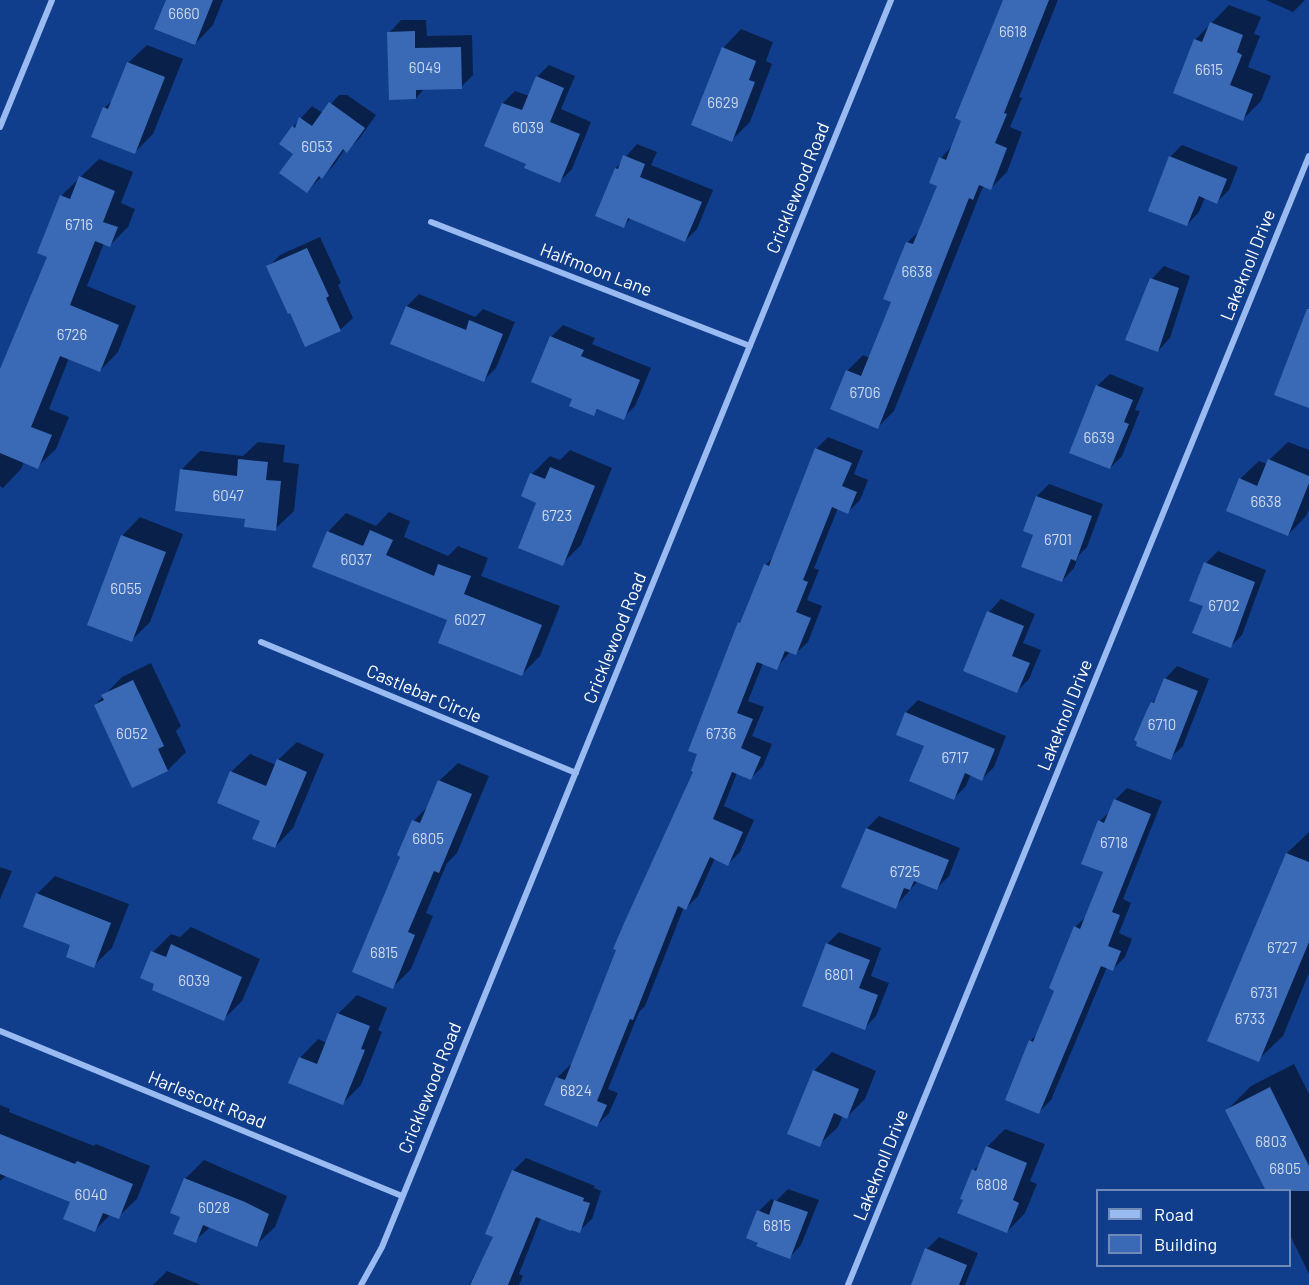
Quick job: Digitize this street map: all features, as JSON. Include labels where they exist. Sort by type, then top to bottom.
[{"type":"street","points":[[0,127],[52,0]]},
{"type":"street","name":"Cricklewood Road","points":[[361,1285],[382,1247],[891,0]]},
{"type":"street","name":"Lakeknoll Drive","points":[[848,1285],[1309,156]]},
{"type":"street","name":"Halfmoon Lane","points":[[431,222],[750,346]]},
{"type":"street","name":"Castlebar Circle","points":[[261,642],[576,773]]},
{"type":"street","name":"Harlescott Road","points":[[0,1031],[402,1196]]},
{"type":"building","points":[[166,0],[213,0],[195,45],[154,29]]},
{"type":"building","points":[[1003,0],[1049,0],[1004,113],[1007,114],[995,143],[1007,148],[991,190],[979,185],[973,200],[969,198],[878,429],[830,409],[846,370],[861,376],[891,302],[883,299],[906,242],[913,244],[937,186],[929,183],[939,157],[946,160],[961,121],[955,118]]},
{"type":"building","points":[[1210,22],[1243,35],[1237,52],[1242,55],[1230,85],[1253,94],[1243,121],[1173,93],[1194,39],[1202,42]]},
{"type":"building","points":[[415,31],[415,48],[461,47],[462,89],[416,90],[416,99],[389,100],[387,32]]},
{"type":"building","points":[[722,47],[756,61],[749,80],[755,82],[732,142],[691,125]]},
{"type":"building","points":[[127,62],[165,77],[135,154],[91,137],[103,107],[108,109]]},
{"type":"building","points":[[536,76],[564,88],[550,122],[580,134],[560,183],[524,168],[526,164],[484,146],[502,103],[522,110]]},
{"type":"building","points":[[329,102],[365,128],[347,153],[343,149],[322,179],[319,176],[307,193],[279,173],[293,154],[279,144],[292,126],[295,128],[299,117],[312,126]]},
{"type":"building","points":[[623,155],[645,164],[640,177],[702,202],[685,242],[628,218],[624,228],[595,216],[615,168],[618,169]]},
{"type":"building","points":[[1169,156],[1227,179],[1217,204],[1199,196],[1187,226],[1148,211]]},
{"type":"building","points":[[79,176],[115,191],[103,222],[118,227],[110,247],[95,241],[70,305],[119,325],[100,372],[60,356],[31,427],[52,435],[38,469],[0,453],[0,369],[47,257],[37,253],[60,195],[70,199]]},
{"type":"building","points":[[307,248],[329,296],[326,298],[341,331],[305,347],[266,266]]},
{"type":"building","points":[[1150,278],[1179,288],[1158,352],[1125,340]]},
{"type":"building","points":[[406,306],[466,330],[469,320],[503,334],[484,382],[390,344]]},
{"type":"building","points":[[1307,309],[1309,309],[1309,408],[1274,395]]},
{"type":"building","points":[[550,336],[584,350],[581,356],[640,380],[624,420],[597,409],[594,416],[569,406],[572,399],[531,382]]},
{"type":"building","points":[[1096,385],[1133,400],[1124,422],[1129,424],[1110,469],[1069,453]]},
{"type":"building","points":[[815,448],[852,463],[842,486],[857,492],[848,514],[832,507],[803,580],[808,582],[796,612],[811,618],[796,655],[785,651],[777,670],[757,662],[737,713],[753,719],[741,748],[761,757],[751,780],[732,772],[713,819],[743,832],[728,866],[710,857],[686,910],[678,906],[633,1020],[630,1019],[597,1101],[607,1105],[597,1127],[544,1105],[556,1077],[565,1080],[616,950],[613,949],[693,772],[691,771],[697,754],[688,751],[738,622],[740,623],[764,564],[769,566]]},
{"type":"building","points":[[238,459],[268,462],[266,480],[281,481],[276,531],[244,527],[245,519],[175,511],[180,469],[237,476]]},
{"type":"building","points":[[1268,459],[1309,476],[1309,483],[1288,536],[1226,511],[1239,478],[1257,486]]},
{"type":"building","points":[[550,467],[595,486],[563,566],[518,548],[536,503],[521,496],[530,473],[545,479]]},
{"type":"building","points":[[1036,496],[1092,516],[1076,561],[1071,559],[1062,582],[1021,567],[1033,535],[1023,531]]},
{"type":"building","points":[[370,530],[393,540],[386,555],[434,576],[438,564],[471,576],[464,594],[542,625],[522,676],[438,643],[447,620],[312,567],[327,531],[363,546]]},
{"type":"building","points":[[121,535],[166,552],[132,642],[87,625]]},
{"type":"building","points":[[1204,562],[1255,582],[1231,648],[1192,633],[1203,606],[1189,601]]},
{"type":"building","points":[[987,611],[1024,626],[1012,656],[1030,663],[1017,693],[963,671]]},
{"type":"building","points":[[1164,678],[1198,691],[1171,760],[1136,746],[1137,742],[1134,740],[1151,702],[1154,703]]},
{"type":"building","points":[[133,680],[164,746],[158,749],[168,771],[132,788],[94,705],[104,700],[101,695]]},
{"type":"building","points":[[905,712],[995,749],[982,781],[965,773],[954,800],[909,781],[924,746],[896,735]]},
{"type":"building","points":[[277,759],[307,772],[275,848],[252,839],[260,821],[217,803],[230,771],[266,786]]},
{"type":"building","points":[[438,780],[472,794],[439,873],[434,871],[408,932],[415,935],[393,989],[352,972],[400,857],[397,855],[412,820],[420,823]]},
{"type":"building","points":[[1114,799],[1151,814],[1112,912],[1120,915],[1108,946],[1121,951],[1113,971],[1101,966],[1039,1114],[1005,1100],[1029,1040],[1033,1042],[1054,991],[1049,988],[1074,926],[1080,929],[1103,872],[1081,864],[1098,820],[1104,823]]},
{"type":"building","points":[[866,828],[949,860],[937,890],[914,881],[910,890],[904,888],[896,909],[841,887]]},
{"type":"building","points":[[1286,853],[1309,862],[1309,942],[1259,1062],[1207,1041]]},
{"type":"building","points":[[36,893],[111,923],[94,968],[66,957],[70,945],[23,927]]},
{"type":"building","points":[[826,943],[870,960],[859,988],[878,995],[865,1030],[802,1006]]},
{"type":"building","points":[[171,944],[242,977],[224,1021],[152,990],[154,984],[140,978],[151,951],[166,957]]},
{"type":"building","points":[[337,1013],[370,1026],[361,1049],[365,1050],[343,1105],[288,1083],[299,1057],[317,1064]]},
{"type":"building","points":[[813,1070],[859,1089],[847,1119],[834,1113],[820,1147],[787,1134]]},
{"type":"building","points":[[1270,1087],[1309,1166],[1309,1191],[1265,1189],[1225,1110]]},
{"type":"building","points":[[0,1134],[75,1164],[77,1161],[133,1184],[119,1219],[103,1213],[95,1232],[63,1219],[70,1202],[0,1174]]},
{"type":"building","points":[[986,1146],[1027,1163],[1013,1200],[1019,1203],[1007,1233],[957,1213],[972,1169],[976,1171]]},
{"type":"building","points":[[512,1170],[584,1198],[583,1201],[590,1203],[580,1233],[536,1217],[508,1285],[470,1285],[493,1237],[485,1234]]},
{"type":"building","points":[[184,1178],[269,1214],[257,1247],[203,1225],[196,1243],[173,1234],[180,1217],[170,1213]]},
{"type":"building","points":[[774,1200],[808,1212],[790,1259],[756,1246],[758,1243],[746,1238],[757,1210],[769,1215]]},
{"type":"building","points":[[925,1248],[967,1265],[959,1285],[911,1285]]}]
